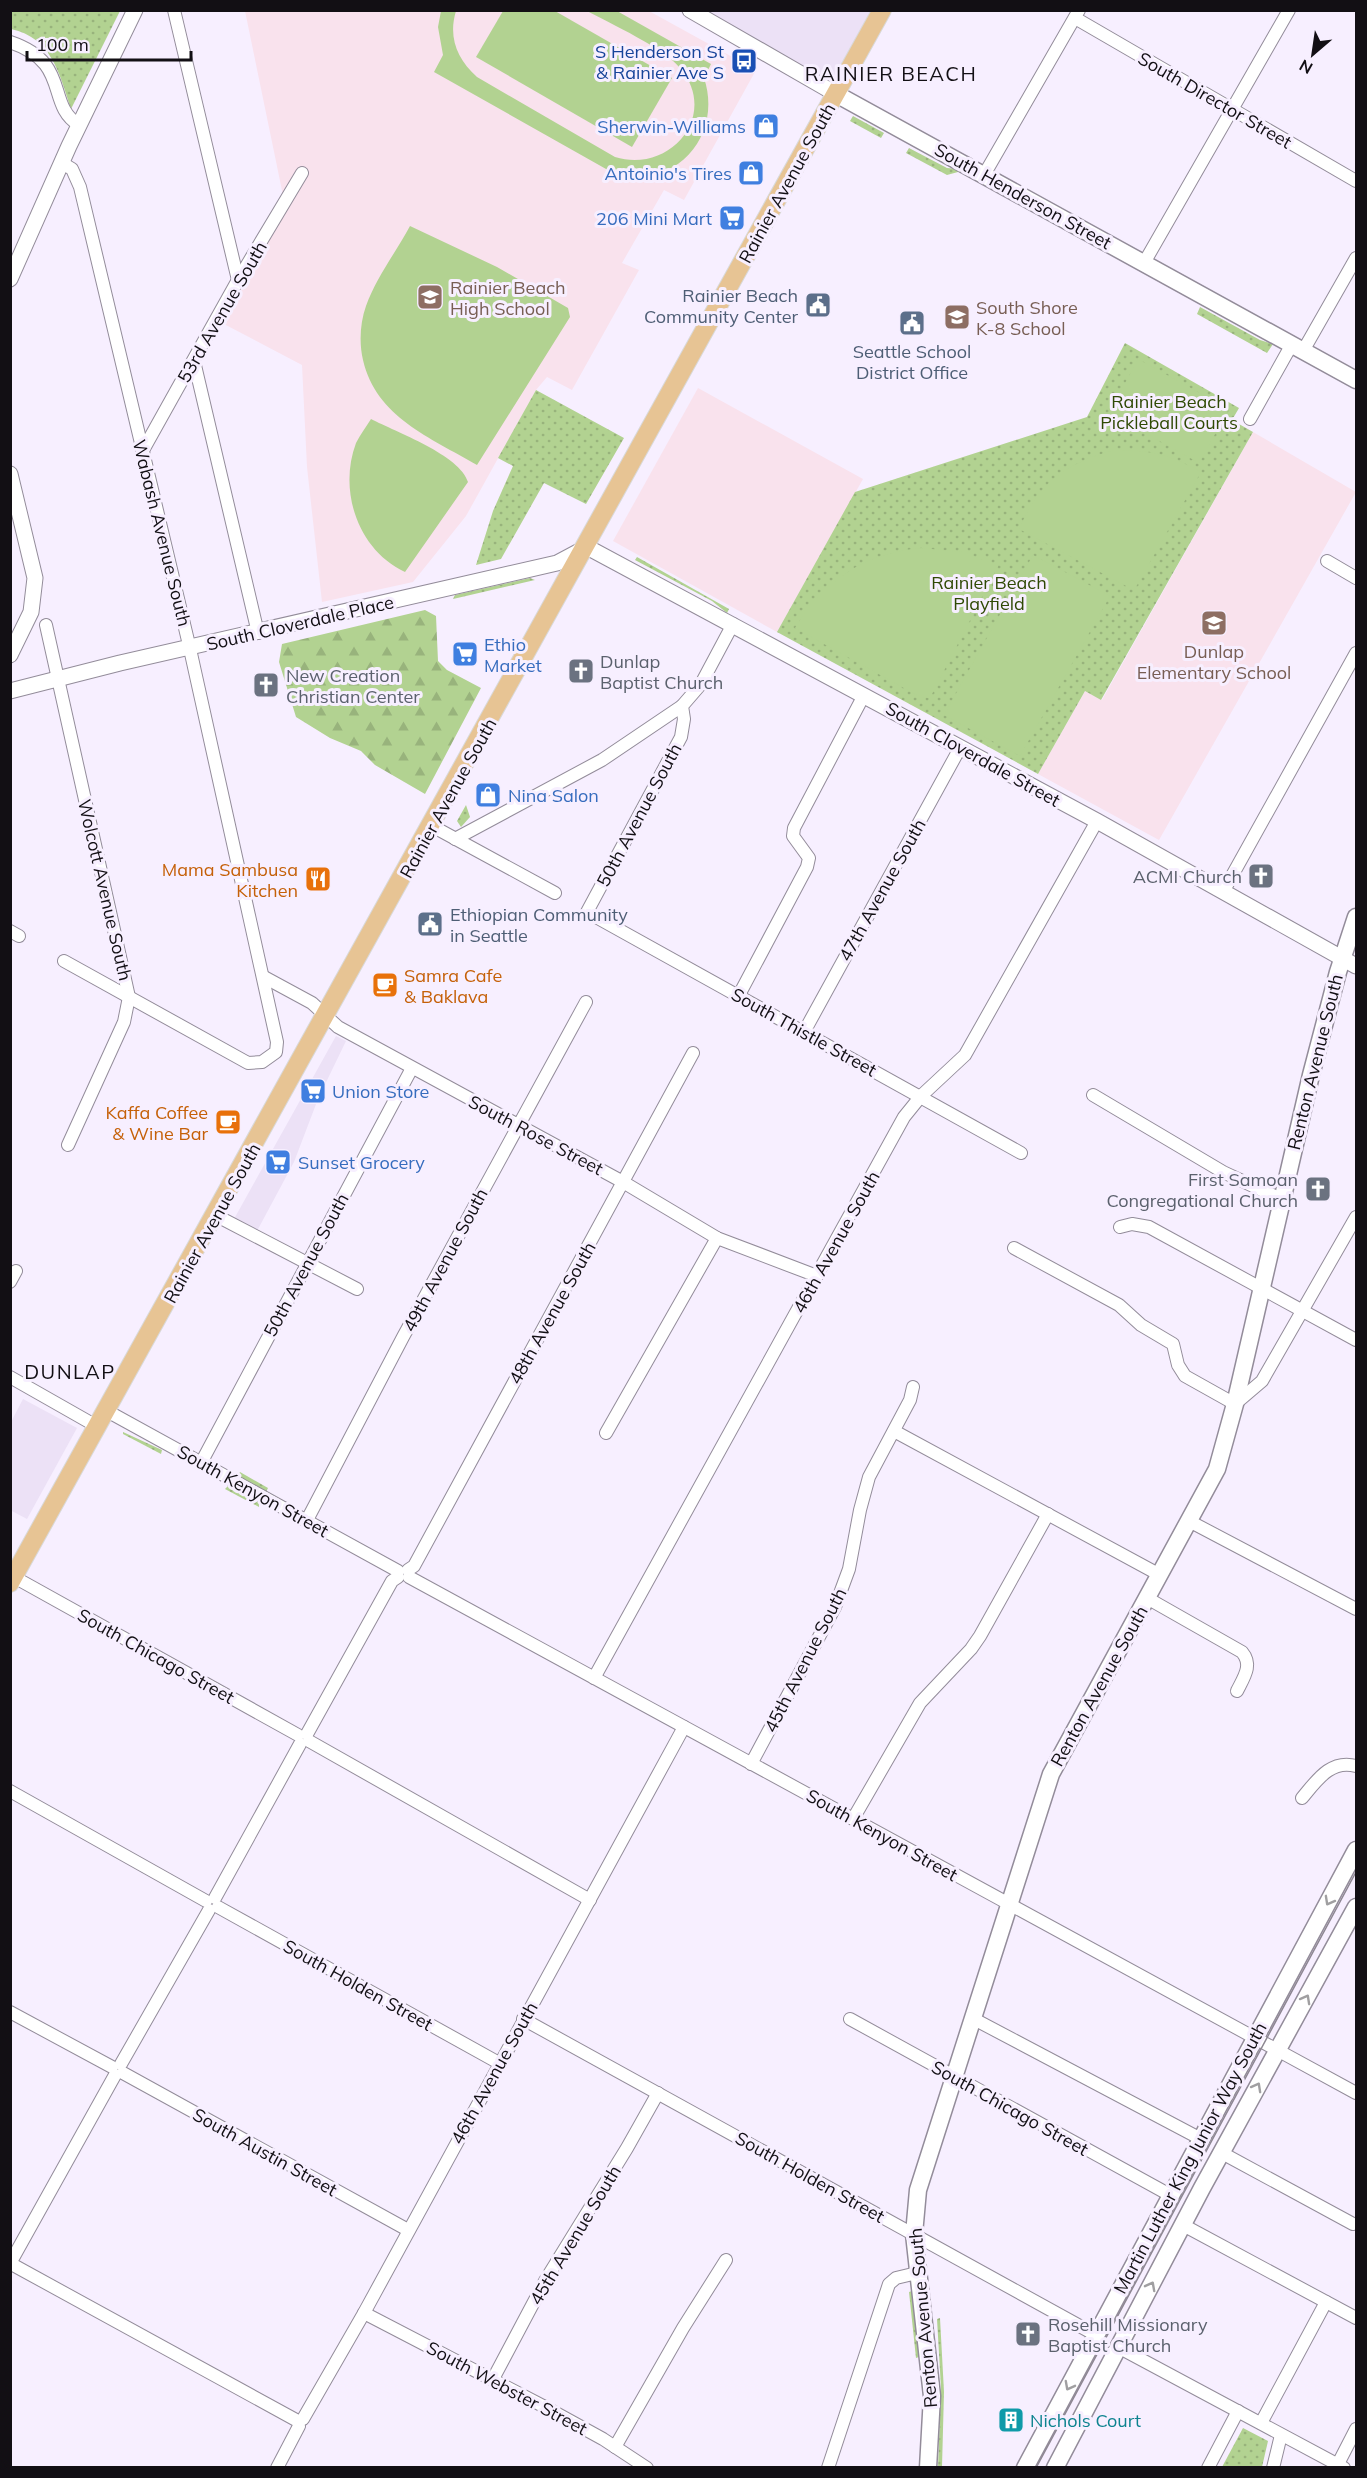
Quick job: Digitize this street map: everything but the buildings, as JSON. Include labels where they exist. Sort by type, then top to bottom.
[{"type":"main road","name":"Rainier Avenue South","points":[[12,1580],[587,547],[882,10]]},
{"type":"main road","name":"South Henderson Street","points":[[836,94],[1356,380]]},
{"type":"main road","name":"Renton Avenue South","points":[[928,2468],[932,2396],[914,2234],[918,2190],[1051,1774],[1217,1469],[1235,1404],[1311,1075],[1349,962],[1356,917]]},
{"type":"main road","name":"Martin Luther King Junior Way South","points":[[1025,2468],[1356,1850]]},
{"type":"main road","name":"Martin Luther King Junior Way South","points":[[1055,2468],[1183,2225],[1356,1907]]},
{"type":"street","points":[[10,279],[135,10]]},
{"type":"street","points":[[174,10],[238,280]]},
{"type":"street","name":"South Henderson Street","points":[[690,10],[836,94]]},
{"type":"street","points":[[1144,263],[1289,10]]},
{"type":"street","points":[[984,175],[1077,14]]},
{"type":"street","name":"South Director Street","points":[[1077,14],[1232,111],[1356,181]]},
{"type":"street","points":[[10,42],[23,46],[50,68],[66,113],[80,125]]},
{"type":"street","name":"Wabash Avenue South","points":[[62,163],[72,169],[80,186],[190,648],[264,977],[277,1042],[276,1052],[262,1062],[248,1063],[129,997]]},
{"type":"street","name":"53rd Avenue South","points":[[142,452],[238,280],[302,173]]},
{"type":"street","points":[[1250,419],[1356,258]]},
{"type":"street","points":[[194,361],[258,633]]},
{"type":"street","points":[[10,474],[35,579],[32,612],[10,655]]},
{"type":"street","name":"South Cloverdale Street","points":[[587,547],[1097,821],[1349,962]]},
{"type":"street","name":"South Cloverdale Place","points":[[10,691],[557,563],[587,547]]},
{"type":"street","points":[[1327,561],[1356,578]]},
{"type":"street","points":[[455,839],[602,760],[682,706],[701,684],[733,624]]},
{"type":"street","name":"Wolcott Avenue South","points":[[46,626],[129,997],[124,1022],[68,1145]]},
{"type":"street","points":[[1223,892],[1356,653]]},
{"type":"street","points":[[739,995],[807,867],[809,858],[794,836],[794,828],[864,695]]},
{"type":"street","name":"50th Avenue South","points":[[587,912],[681,736],[684,719],[682,706]]},
{"type":"street","name":"47th Avenue South","points":[[804,1032],[960,748]]},
{"type":"street","name":"46th Avenue South","points":[[594,1677],[904,1118],[921,1096],[965,1055],[1097,821]]},
{"type":"street","points":[[432,826],[555,893]]},
{"type":"street","name":"South Thistle Street","points":[[587,912],[1021,1153]]},
{"type":"street","points":[[64,961],[129,997]]},
{"type":"street","name":"South Rose Street","points":[[264,977],[312,1003],[338,1027],[623,1182],[717,1238],[817,1276]]},
{"type":"street","name":"49th Avenue South","points":[[307,1520],[517,1125],[586,1002]]},
{"type":"street","name":"48th Avenue South","points":[[12,2262],[117,2070],[392,1581],[414,1566],[693,1053]]},
{"type":"street","name":"50th Avenue South","points":[[201,1463],[412,1068]]},
{"type":"street","points":[[1094,1095],[1223,1172],[1281,1199]]},
{"type":"street","points":[[215,1215],[357,1289]]},
{"type":"street","points":[[1014,1248],[1119,1305],[1141,1325],[1173,1344],[1178,1365],[1185,1376],[1235,1404],[1262,1381],[1356,1216]]},
{"type":"street","points":[[1119,1227],[1132,1224],[1149,1227],[1356,1340]]},
{"type":"street","points":[[606,1433],[717,1238]]},
{"type":"street","name":"South Kenyon Street","points":[[10,1377],[201,1463],[1356,2093]]},
{"type":"street","name":"45th Avenue South","points":[[751,1764],[835,1607],[849,1569],[864,1491],[910,1400],[913,1387]]},
{"type":"street","points":[[894,1431],[1160,1575]]},
{"type":"street","points":[[853,1820],[920,1703],[971,1649],[980,1636],[1048,1514]]},
{"type":"street","points":[[1189,1521],[1356,1609]]},
{"type":"street","name":"South Chicago Street","points":[[12,1580],[304,1739],[590,1900]]},
{"type":"street","points":[[1147,1598],[1242,1652],[1248,1665],[1237,1691]]},
{"type":"street","name":"46th Avenue South","points":[[277,2468],[299,2422],[364,2313],[684,1727]]},
{"type":"street","points":[[1302,1798],[1330,1768],[1340,1765],[1356,1766]]},
{"type":"street","name":"South Holden Street","points":[[10,1791],[499,2063]]},
{"type":"street","name":"South Austin Street","points":[[10,2012],[408,2230]]},
{"type":"street","points":[[972,2018],[1201,2139]]},
{"type":"street","name":"South Holden Street","points":[[523,2019],[1096,2335]]},
{"type":"street","name":"South Chicago Street","points":[[850,2019],[1170,2195]]},
{"type":"street","name":"45th Avenue South","points":[[493,2379],[546,2282],[658,2093]]},
{"type":"street","points":[[1222,2153],[1353,2224]]},
{"type":"street","points":[[1183,2225],[1356,2318]]},
{"type":"street","points":[[615,2447],[682,2328],[726,2260]]},
{"type":"street","points":[[12,2262],[299,2422]]},
{"type":"street","points":[[828,2468],[889,2284],[896,2278],[917,2273]]},
{"type":"street","points":[[1261,2423],[1326,2302]]},
{"type":"street","name":"South Webster Street","points":[[364,2313],[493,2379],[615,2447],[646,2468]]},
{"type":"street","points":[[1118,2347],[1341,2466],[1356,2428]]},
{"type":"street","points":[[1208,2468],[1238,2411]]},
{"type":"street","points":[[1273,2468],[1281,2434]]},
{"type":"shaded area","name":"Rainier Beach High School","points":[[245,11],[649,11],[756,70],[684,200],[664,190],[622,263],[639,270],[572,390],[547,377],[536,390],[466,516],[413,582],[322,602],[307,467],[302,365],[222,323],[285,205]]},
{"type":"shaded area","points":[[696,11],[876,11],[834,88]]},
{"type":"shaded area","points":[[698,388],[863,479],[777,632],[613,541]]},
{"type":"shaded area","name":"Dunlap Elementary School","points":[[1253,432],[1356,492],[1159,840],[1038,774],[1085,691],[1102,700]]},
{"type":"shaded area","points":[[336,1036],[346,1041],[318,1099],[294,1162],[257,1231],[234,1219]]},
{"type":"shaded area","points":[[23,1399],[77,1428],[27,1519],[10,1510],[11,1422]]},
{"type":"green space","points":[[11,10],[120,11],[71,109],[58,70],[45,49],[36,40],[11,29]]},
{"type":"green space","points":[[441,11],[456,11],[453,30],[456,47],[464,63],[477,77],[615,157],[635,160],[654,157],[670,149],[683,137],[692,121],[694,104],[691,86],[680,68],[662,52],[587,11],[617,11],[711,64],[704,78],[708,98],[707,117],[702,135],[680,163],[664,172],[645,176],[624,175],[622,178],[434,72],[443,55],[438,27]]},
{"type":"green space","points":[[503,11],[555,11],[672,78],[632,147],[476,57]]},
{"type":"green space","points":[[853,116],[884,133],[881,138],[850,121]]},
{"type":"green space","points":[[909,148],[947,168],[959,169],[958,172],[947,175],[906,153]]},
{"type":"green space","points":[[410,226],[497,267],[568,308],[570,317],[477,465],[424,435],[393,411],[380,397],[370,380],[363,360],[361,333],[366,306]]},
{"type":"green space","points":[[1200,307],[1260,340],[1273,344],[1267,353],[1197,314]]},
{"type":"green space","name":"Rainier Beach Playfield","points":[[1125,343],[1239,408],[1232,420],[1253,432],[1101,700],[1085,691],[1038,774],[777,632],[855,492],[1087,417]]},
{"type":"green space","name":"Rainier Beach Pickleball Courts","points":[[1138,359],[1229,409],[1199,463],[1109,413]]},
{"type":"green space","points":[[536,390],[624,438],[586,504],[544,483],[501,559],[476,565],[493,511],[513,466],[498,458]]},
{"type":"green space","points":[[371,419],[440,454],[463,472],[468,482],[405,572],[375,549],[364,534],[351,499],[349,480],[351,461],[356,443]]},
{"type":"green space","points":[[1114,450],[1159,454],[1201,472],[1136,587],[1128,587],[1019,529],[1036,498],[1056,477],[1081,461]]},
{"type":"green space","points":[[921,548],[963,552],[998,566],[930,698],[920,697],[795,628],[819,596],[848,572],[882,556]]},
{"type":"green space","points":[[1033,555],[1110,596],[1020,756],[944,715]]},
{"type":"green space","points":[[637,557],[729,609],[727,613],[712,601],[635,560]]},
{"type":"green space","points":[[530,578],[535,580],[453,599],[455,595]]},
{"type":"green space","points":[[425,610],[436,616],[438,661],[447,670],[481,688],[425,794],[375,765],[361,751],[330,738],[296,717],[279,662],[282,644]]},
{"type":"green space","points":[[466,805],[470,817],[461,827],[457,821]]},
{"type":"green space","points":[[123,1432],[162,1450],[161,1454],[123,1434]]},
{"type":"green space","points":[[240,1472],[268,1488],[266,1492],[238,1476]]},
{"type":"green space","points":[[228,1486],[259,1503],[259,1507],[225,1489]]},
{"type":"green space","points":[[912,2291],[919,2357],[916,2358],[909,2292]]},
{"type":"green space","points":[[940,2318],[944,2392],[942,2467],[938,2468],[941,2388],[937,2319]]},
{"type":"green space","points":[[1243,2428],[1268,2441],[1262,2467],[1222,2467]]},
{"type":"tram line","points":[[1036,2468],[1356,1872]]},
{"type":"place","name":"S Henderson St & Rainier Ave S","points":[[744,61]]},
{"type":"place","name":"Sherwin-Williams","points":[[766,126]]},
{"type":"place","name":"Antoinio's Tires","points":[[751,173]]},
{"type":"place","name":"206 Mini Mart","points":[[732,218]]},
{"type":"place","name":"Rainier Beach High School","points":[[430,297]]},
{"type":"place","name":"Rainier Beach Community Center","points":[[818,305]]},
{"type":"place","name":"South Shore K-8 School","points":[[957,317]]},
{"type":"place","name":"Seattle School District Office","points":[[912,323]]},
{"type":"place","name":"Dunlap Elementary School","points":[[1214,623]]},
{"type":"place","name":"Ethio Market","points":[[465,654]]},
{"type":"place","name":"Dunlap Baptist Church","points":[[581,671]]},
{"type":"place","name":"New Creation Christian Center","points":[[266,685]]},
{"type":"place","name":"Nina Salon","points":[[488,795]]},
{"type":"place","name":"ACMI Church","points":[[1261,876]]},
{"type":"place","name":"Mama Sambusa Kitchen","points":[[318,879]]},
{"type":"place","name":"Ethiopian Community in Seattle","points":[[430,924]]},
{"type":"place","name":"Samra Cafe & Baklava","points":[[385,985]]},
{"type":"place","name":"Union Store","points":[[313,1091]]},
{"type":"place","name":"Kaffa Coffee & Wine Bar","points":[[228,1122]]},
{"type":"place","name":"Sunset Grocery","points":[[278,1162]]},
{"type":"place","name":"First Samoan Congregational Church","points":[[1318,1189]]},
{"type":"place","name":"Rosehill Missionary Baptist Church","points":[[1028,2334]]},
{"type":"place","name":"Nichols Court","points":[[1011,2420]]},
{"type":"district","name":"RAINIER BEACH","points":[[891,73]]},
{"type":"district","name":"DUNLAP","points":[[70,1371]]}]
